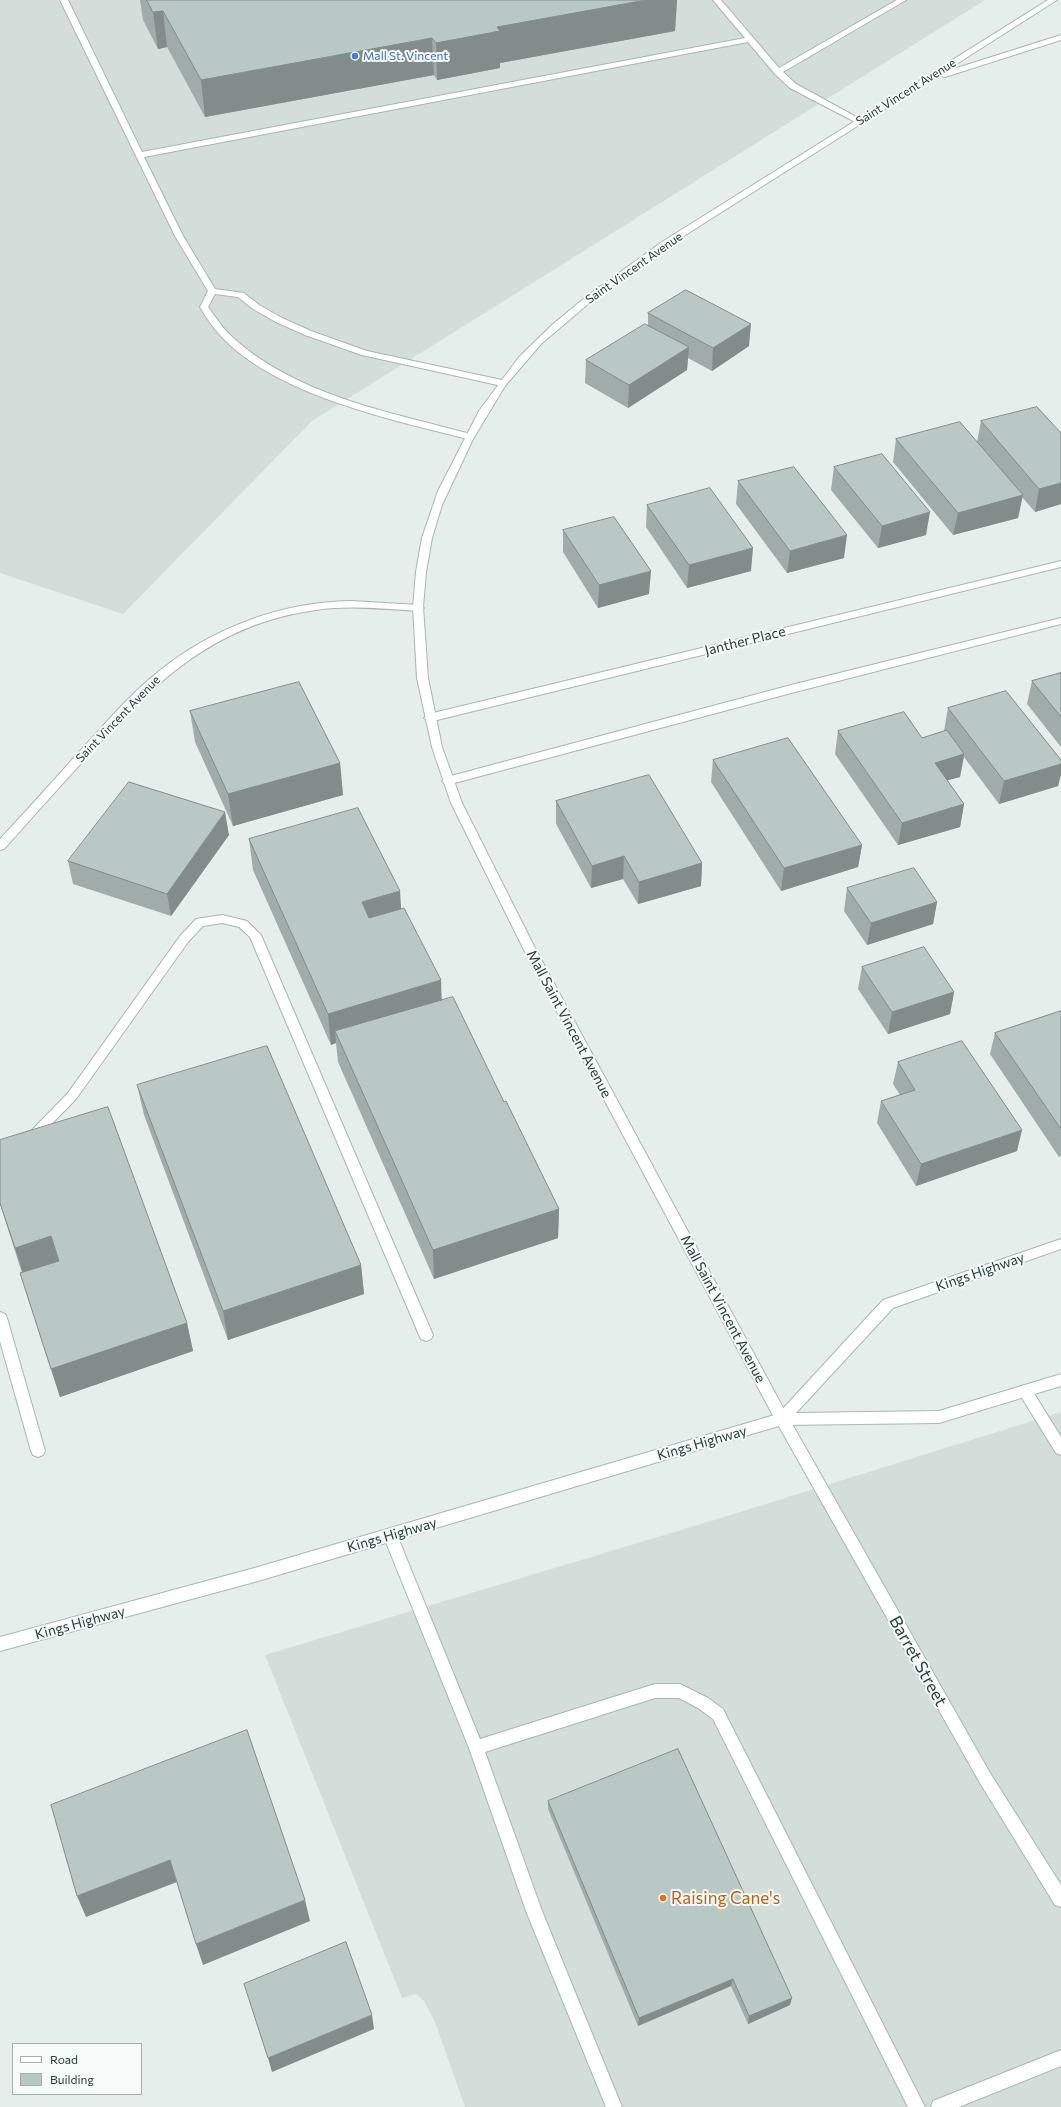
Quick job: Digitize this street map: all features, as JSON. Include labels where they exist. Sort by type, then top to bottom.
[{"type":"street","points":[[64,0],[199,272],[212,291],[241,295],[256,307],[280,320],[308,333],[365,353],[502,383]]},
{"type":"street","points":[[717,0],[778,72],[793,86],[859,122]]},
{"type":"street","points":[[778,72],[902,0]]},
{"type":"street","name":"Saint Vincent Avenue","points":[[0,846],[127,706],[149,684],[193,650],[247,624],[300,609],[326,605],[353,604],[419,608],[421,569],[436,507],[468,436],[502,383],[546,336],[568,315],[616,277],[1053,0]]},
{"type":"street","points":[[926,80],[1061,37]]},
{"type":"street","points":[[140,155],[750,39]]},
{"type":"street","points":[[212,291],[204,307],[212,320],[240,350],[284,377],[356,405],[468,436]]},
{"type":"street","name":"Janther Place","points":[[429,718],[1061,564]]},
{"type":"street","name":"Mall Saint Vincent Avenue","points":[[419,608],[419,654],[429,718],[448,781],[468,830],[519,931],[782,1419]]},
{"type":"street","points":[[448,781],[794,688],[1061,621]]},
{"type":"street","points":[[0,1154],[33,1136],[72,1096],[184,939],[200,922],[222,919],[243,924],[255,935],[426,1335]]},
{"type":"street","name":"Kings Highway","points":[[782,1419],[888,1304],[1061,1244]]},
{"type":"street","points":[[0,1318],[38,1451]]},
{"type":"street","name":"Kings Highway","points":[[0,1644],[258,1574],[782,1419],[939,1417],[1061,1380]]},
{"type":"street","points":[[1025,1391],[1061,1449]]},
{"type":"street","name":"Barret Street","points":[[782,1419],[985,1778],[1061,1899]]},
{"type":"street","points":[[390,1535],[476,1748],[534,1911],[614,2107]]},
{"type":"street","points":[[476,1748],[655,1691],[680,1691],[703,1703],[718,1714],[917,2107]]},
{"type":"street","points":[[939,2107],[1061,2058]]},
{"type":"shaded area","points":[[0,0],[985,0],[312,421],[123,614],[0,573]]},
{"type":"shaded area","points":[[1061,1412],[1061,2107],[465,2107],[435,2022],[424,2001],[416,1994],[402,1998],[265,1655],[721,1518]]},
{"type":"building","points":[[147,0],[646,0],[497,27],[500,31],[436,43],[432,38],[201,80],[163,11],[153,12]]},
{"type":"building","points":[[686,290],[751,324],[713,348],[648,313]]},
{"type":"building","points":[[645,324],[689,347],[629,385],[586,360]]},
{"type":"building","points":[[1037,407],[1061,433],[1061,483],[1039,489],[981,421]]},
{"type":"building","points":[[960,422],[1023,495],[958,513],[896,439]]},
{"type":"building","points":[[882,454],[930,512],[882,526],[834,467]]},
{"type":"building","points":[[794,467],[847,535],[790,551],[738,481]]},
{"type":"building","points":[[710,488],[753,548],[689,565],[647,505]]},
{"type":"building","points":[[614,517],[651,571],[599,585],[563,530]]},
{"type":"building","points":[[1061,673],[1061,717],[1032,681]]},
{"type":"building","points":[[299,682],[340,763],[228,794],[190,711]]},
{"type":"building","points":[[1006,691],[1061,760],[1061,764],[1004,781],[948,708]]},
{"type":"building","points":[[904,712],[922,738],[947,730],[964,754],[935,763],[964,804],[902,823],[838,731]]},
{"type":"building","points":[[788,738],[862,845],[784,868],[713,760]]},
{"type":"building","points":[[649,775],[702,863],[639,882],[624,856],[592,866],[556,801]]},
{"type":"building","points":[[129,782],[225,812],[167,894],[68,861]]},
{"type":"building","points":[[358,808],[400,891],[362,902],[369,918],[404,908],[441,980],[328,1014],[249,839]]},
{"type":"building","points":[[914,868],[937,902],[871,923],[847,888]]},
{"type":"building","points":[[924,947],[954,992],[892,1012],[862,967]]},
{"type":"building","points":[[453,997],[504,1102],[506,1101],[559,1209],[433,1250],[335,1031]]},
{"type":"building","points":[[1061,1011],[1061,1129],[995,1033]]},
{"type":"building","points":[[962,1041],[1022,1130],[921,1164],[881,1101],[915,1090],[898,1062]]},
{"type":"building","points":[[267,1046],[361,1265],[223,1311],[137,1085]]},
{"type":"building","points":[[108,1107],[187,1323],[51,1369],[20,1273],[59,1261],[51,1236],[15,1248],[0,1203],[0,1140]]},
{"type":"building","points":[[247,1730],[305,1900],[196,1944],[170,1860],[77,1896],[51,1805]]},
{"type":"building","name":"Raising Cane's","points":[[678,1749],[792,1998],[749,2016],[733,1979],[639,2018],[548,1801]]},
{"type":"building","points":[[346,1942],[372,2015],[268,2058],[244,1984]]},
{"type":"place","name":"Mall St. Vincent","points":[[355,56]]},
{"type":"place","name":"Raising Cane's","points":[[663,1898]]}]
